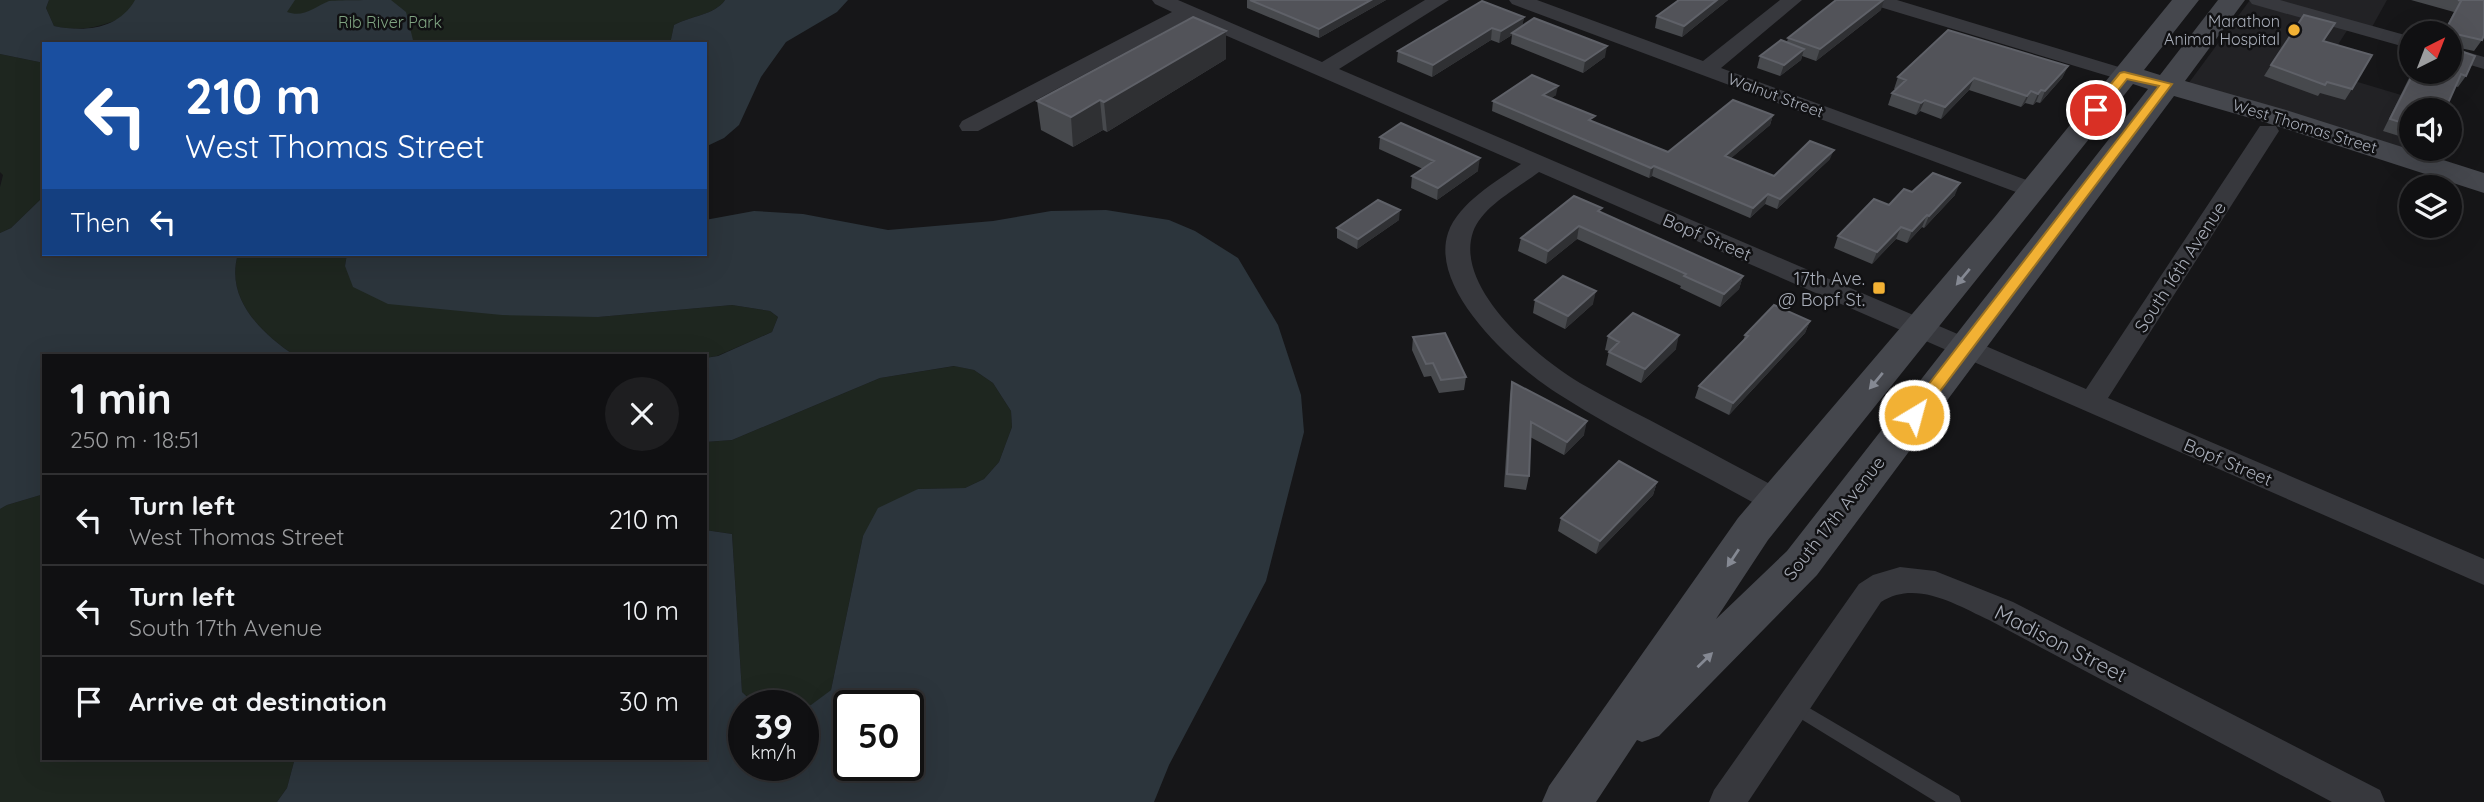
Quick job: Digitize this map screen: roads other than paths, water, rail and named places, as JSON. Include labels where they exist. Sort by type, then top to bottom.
[{"type":"main road","name":"South 17th Avenue","points":[[1576,789],[1753,529],[1920,329],[2186,0]]},
{"type":"main road","name":"South 17th Avenue","points":[[1576,789],[1788,579],[2232,0]]},
{"type":"main road","name":"West Thomas Street","points":[[2124,75],[2484,183]]},
{"type":"main road","name":"West Thomas Street","points":[[2163,88],[2268,131],[2407,175]]},
{"type":"main road","name":"West Thomas Street","points":[[2462,193],[2484,200]]},
{"type":"street","name":"Bopf Street","points":[[1162,0],[2484,573]]},
{"type":"street","points":[[1323,70],[1439,0]]},
{"type":"street","name":"Walnut Street","points":[[1519,0],[2032,190]]},
{"type":"street","points":[[1706,69],[1792,0]]},
{"type":"street","name":"West Thomas Street","points":[[1877,0],[2124,75]]},
{"type":"street","points":[[2259,0],[2399,39]]},
{"type":"street","points":[[970,126],[1188,11]]},
{"type":"street","points":[[2462,57],[2484,63]]},
{"type":"street","name":"South 16th Avenue","points":[[2091,403],[2268,131]]},
{"type":"street","points":[[1537,163],[1471,215],[1460,233],[1456,250],[1465,281],[1489,320],[1541,371],[1776,500]]},
{"type":"street","name":"Madison Street","points":[[1794,706],[1870,593],[1879,584],[1900,580],[1922,581],[1966,595],[2001,611],[2367,802]]},
{"type":"street","points":[[1727,802],[1794,706]]},
{"type":"lane","points":[[1794,706],[1952,802]]},
{"type":"place","name":"Marathon Animal Hospital","points":[[2294,30]]},
{"type":"place","name":"17th Ave. @ Bopf St.","points":[[1879,288]]},
{"type":"park label","name":"Rib River Park","points":[[390,22]]}]
